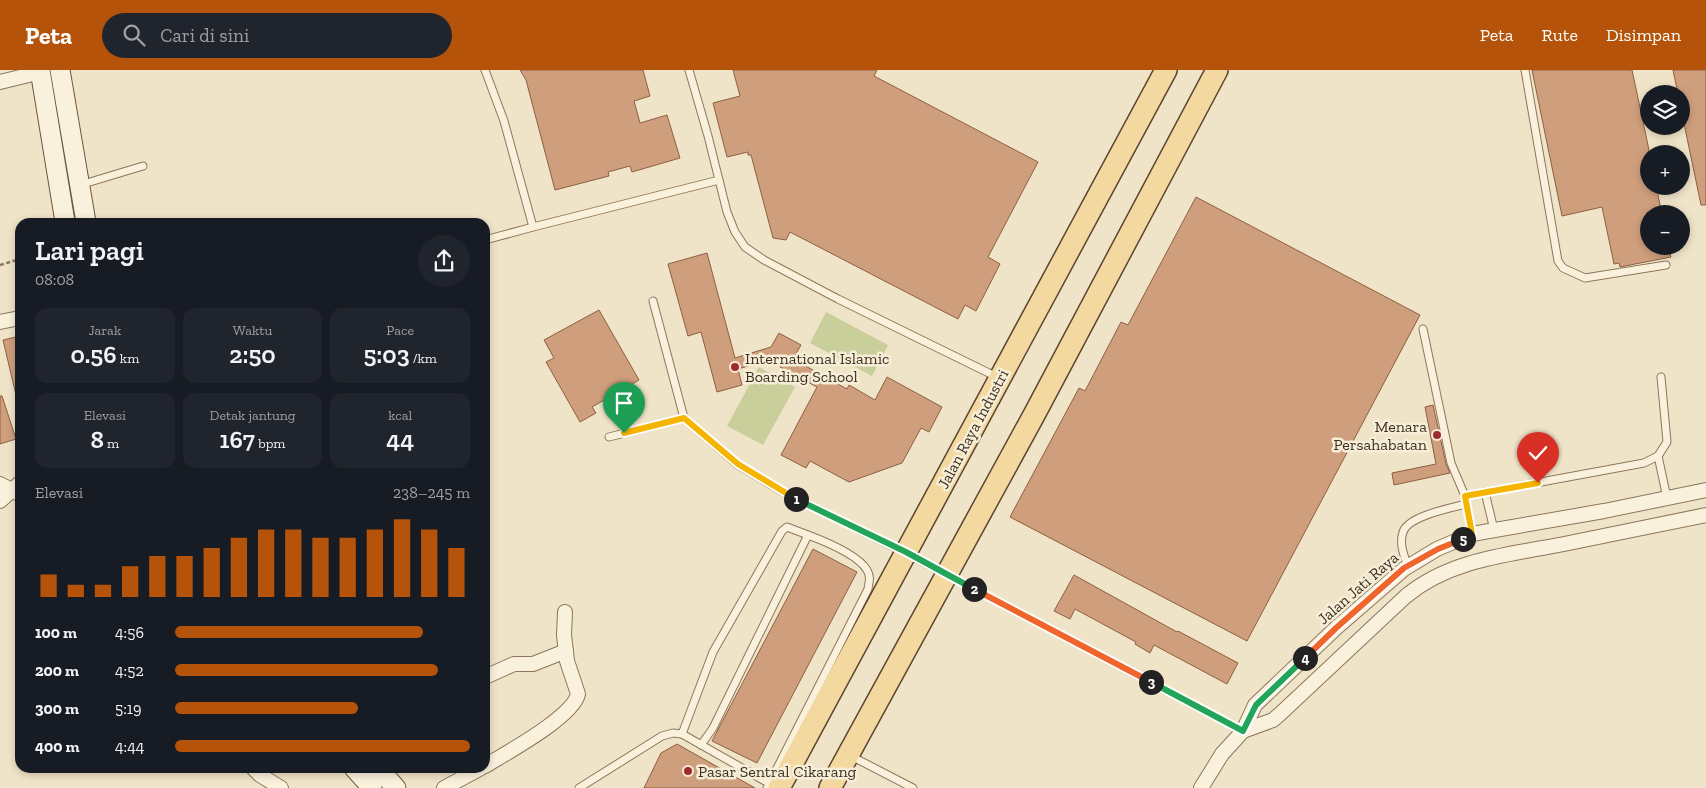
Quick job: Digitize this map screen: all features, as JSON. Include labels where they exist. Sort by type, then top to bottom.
[{"type":"main road","name":"Jalan Raya Industri","points":[[773,787],[906,552],[1166,70]]},
{"type":"main road","points":[[830,788],[1217,70]]},
{"type":"street","points":[[0,82],[41,71],[64,218]]},
{"type":"street","points":[[63,71],[85,218]]},
{"type":"street","points":[[0,322],[15,319]]},
{"type":"street","points":[[0,501],[13,488]]},
{"type":"street","name":"Jalan Jati Raya","points":[[1201,788],[1222,754],[1243,731],[1256,705],[1363,605],[1408,566],[1438,549],[1472,534],[1604,511],[1706,490]]},
{"type":"street","name":"Jalan Jati Raya","points":[[1243,731],[1273,720],[1423,582],[1457,567],[1506,554],[1706,515]]},
{"type":"street","points":[[1363,605],[1382,620]]},
{"type":"street","points":[[490,763],[530,738],[572,707],[578,694],[566,651],[565,612]]},
{"type":"street","points":[[490,675],[514,664],[533,664],[566,651]]},
{"type":"street","points":[[258,773],[281,788]]},
{"type":"street","points":[[358,773],[372,788]]},
{"type":"street","points":[[382,773],[396,788]]},
{"type":"street","points":[[444,788],[463,773]]},
{"type":"lane","points":[[485,70],[504,121],[533,227]]},
{"type":"lane","points":[[689,70],[731,226],[745,247],[764,260],[838,299],[1000,379]]},
{"type":"lane","points":[[1525,70],[1558,261],[1562,268],[1585,278],[1666,265]]},
{"type":"lane","points":[[79,185],[143,166]]},
{"type":"lane","points":[[490,239],[719,180]]},
{"type":"lane","points":[[653,301],[684,418],[752,474],[783,492],[906,552],[946,575],[1243,731]]},
{"type":"lane","points":[[1423,329],[1451,463],[1465,500],[1472,534]]},
{"type":"lane","points":[[1408,566],[1402,550],[1403,533],[1408,524],[1414,520],[1485,492],[1644,463],[1658,456],[1667,442],[1661,377]]},
{"type":"lane","points":[[609,437],[684,418]]},
{"type":"lane","points":[[1658,456],[1667,498]]},
{"type":"lane","points":[[1485,492],[1494,530]]},
{"type":"lane","points":[[579,788],[662,736],[673,732],[682,734],[773,787],[868,590],[870,580],[867,571],[860,562],[824,541],[792,528],[782,531],[713,652],[682,734]]},
{"type":"lane","points":[[701,746],[713,728],[808,535]]},
{"type":"lane","points":[[848,754],[913,788]]},
{"type":"path","points":[[0,265],[15,260]]},
{"type":"green space","points":[[826,312],[888,345],[872,376],[810,343]]},
{"type":"green space","points":[[759,367],[795,387],[763,445],[727,426]]},
{"type":"building","points":[[520,70],[643,70],[650,96],[634,101],[640,123],[667,115],[680,158],[632,172],[630,166],[608,172],[609,176],[555,190],[526,80]]},
{"type":"building","points":[[733,70],[877,70],[874,76],[1038,162],[988,257],[1000,264],[976,311],[965,305],[958,319],[790,232],[786,240],[773,238],[751,155],[748,155],[748,152],[727,157],[713,103],[740,96]]},
{"type":"building","points":[[1532,70],[1632,70],[1640,108],[1640,135],[1646,135],[1648,145],[1640,145],[1640,195],[1658,195],[1660,205],[1640,205],[1640,255],[1670,255],[1671,257],[1620,267],[1619,263],[1614,264],[1602,207],[1562,216]]},
{"type":"building","points":[[1673,70],[1706,70],[1706,205],[1701,205],[1686,135],[1690,135],[1690,85],[1676,85]]},
{"type":"building","points":[[1196,197],[1420,315],[1247,641],[1010,517],[1079,388],[1085,391],[1121,322],[1128,325]]},
{"type":"building","points":[[707,253],[735,358],[771,347],[779,333],[801,345],[793,359],[847,389],[849,385],[875,400],[887,377],[942,407],[929,432],[921,428],[902,463],[849,482],[810,461],[806,468],[781,455],[817,387],[780,367],[778,357],[738,369],[742,385],[717,392],[701,332],[688,336],[668,264]]},
{"type":"building","points":[[599,310],[639,380],[592,407],[596,413],[580,422],[546,362],[554,358],[544,340]]},
{"type":"building","points":[[15,337],[15,391],[3,340]]},
{"type":"building","points":[[0,396],[2,396],[15,439],[0,444]]},
{"type":"building","name":"Menara Persahabatan","points":[[1433,405],[1446,464],[1450,473],[1394,485],[1392,473],[1436,464],[1425,407]]},
{"type":"building","points":[[813,549],[857,572],[757,763],[712,741]]},
{"type":"building","points":[[1074,575],[1177,632],[1238,663],[1227,684],[1154,645],[1150,653],[1135,644],[1136,642],[1075,609],[1070,619],[1054,611]]},
{"type":"building","name":"Pasar Sentral Cikarang","points":[[677,744],[755,788],[644,788],[661,753]]},
{"type":"place","name":"International Islamic Boarding School","points":[[735,367]]},
{"type":"place","name":"Menara Persahabatan","points":[[1437,435]]},
{"type":"place","name":"Pasar Sentral Cikarang","points":[[688,771]]},
{"type":"route","points":[[624,433],[684,418],[738,464],[783,492],[906,552],[946,575],[1243,731],[1256,705],[1336,628],[1404,568],[1438,549],[1472,534],[1465,496],[1538,483]]}]
